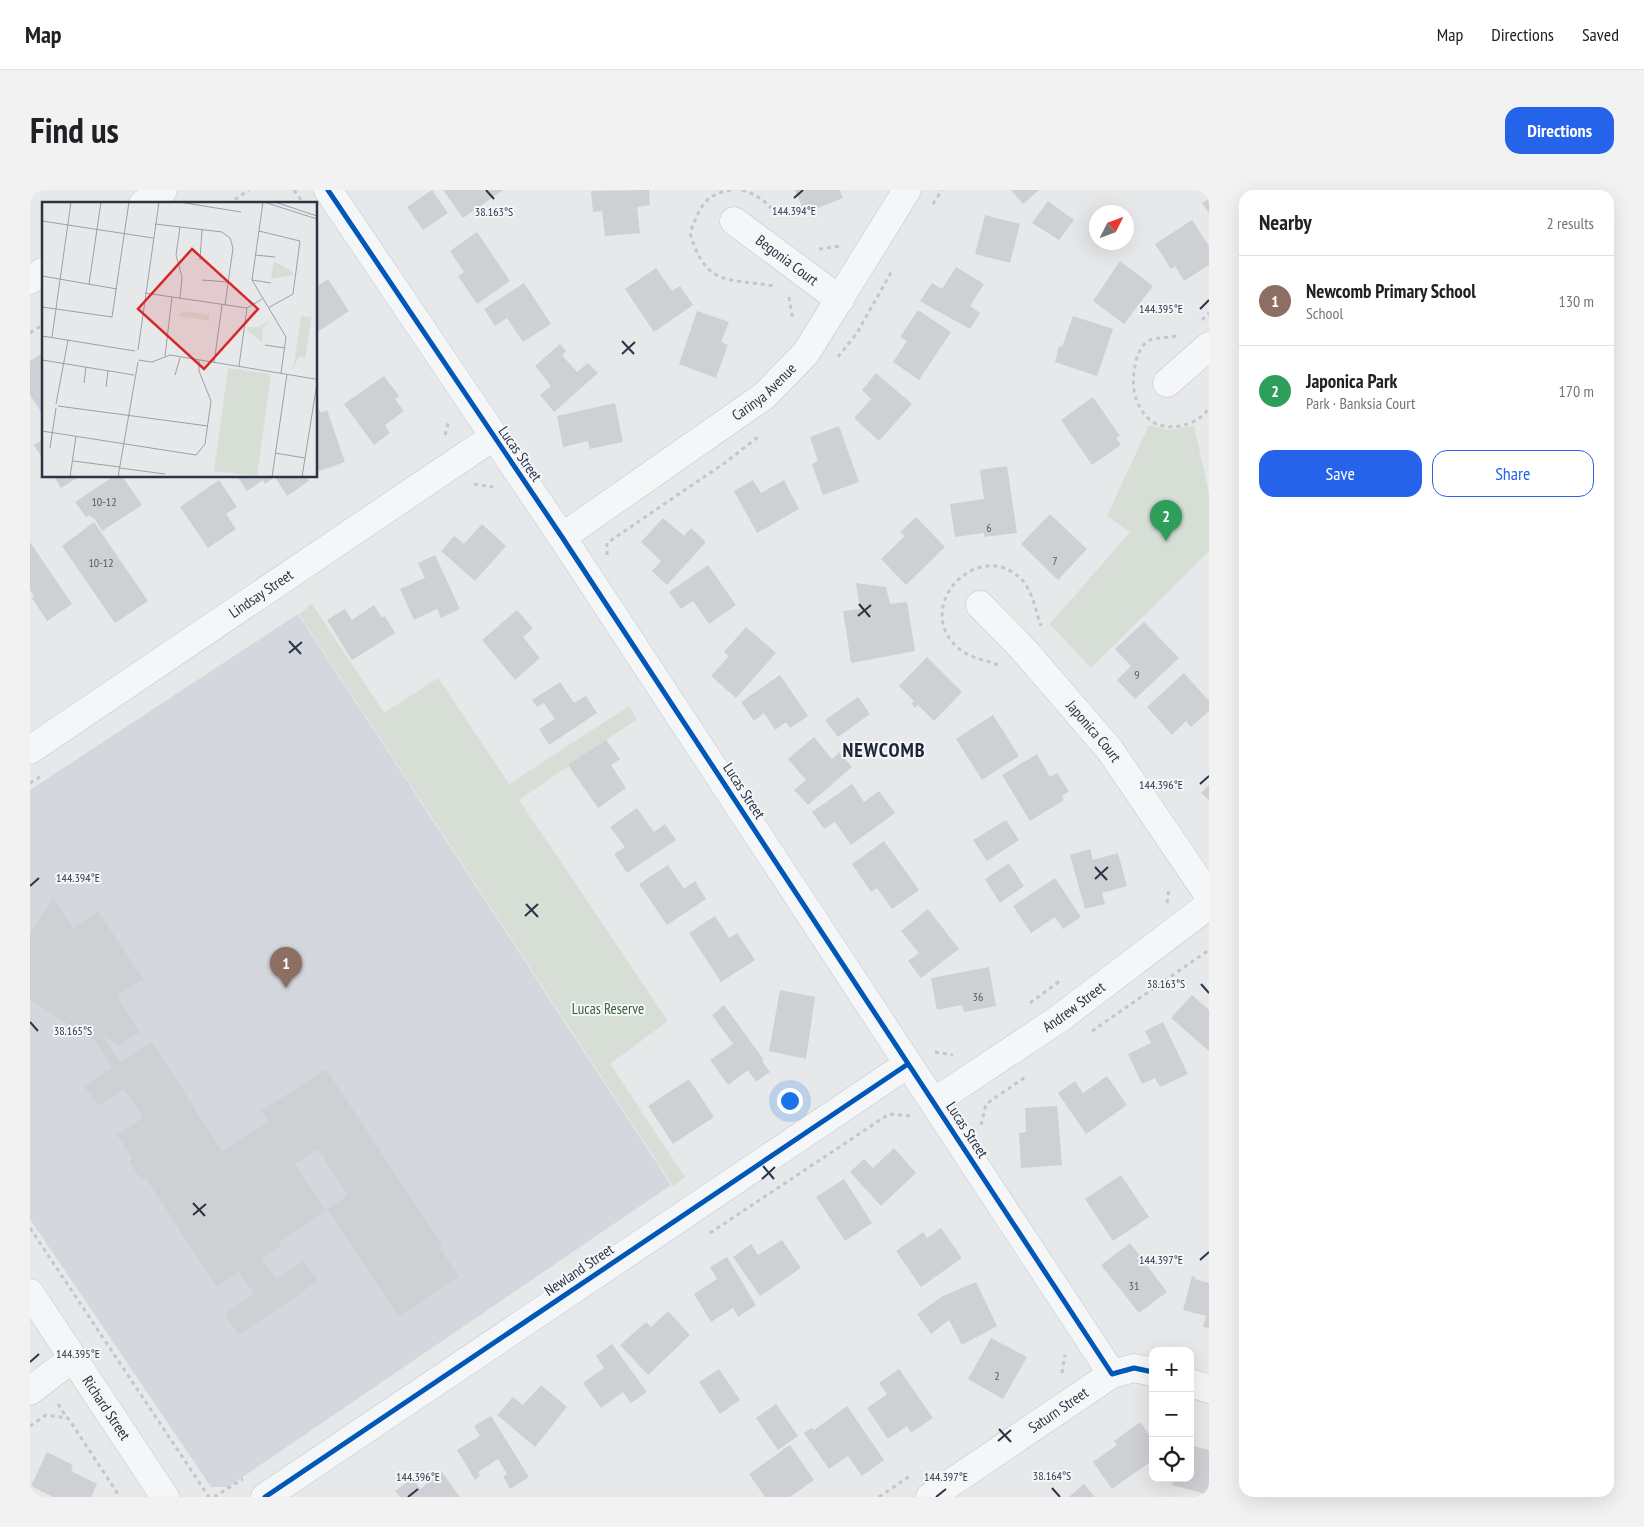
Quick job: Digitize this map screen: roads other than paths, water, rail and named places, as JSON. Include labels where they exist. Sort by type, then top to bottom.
[{"type":"street","points":[[146,202],[163,190]]},
{"type":"street","name":"Lucas Street","points":[[328,190],[493,438],[562,537],[897,1072],[934,1102],[1112,1374]]},
{"type":"street","name":"Carinya Avenue","points":[[562,537],[764,396],[806,353],[907,190]]},
{"type":"street","name":"Begonia Court","points":[[734,221],[840,300]]},
{"type":"street","points":[[30,280],[42,272]]},
{"type":"street","points":[[1167,383],[1209,346]]},
{"type":"street","name":"Lindsay Street","points":[[30,750],[493,438]]},
{"type":"street","name":"Japonica Court","points":[[980,605],[1023,649],[1100,736],[1131,778],[1209,896]]},
{"type":"street","name":"Andrew Street","points":[[934,1102],[1060,1018],[1209,905]]},
{"type":"street","name":"Newland Street","points":[[265,1497],[897,1072]]},
{"type":"street","name":"Richard Street","points":[[30,1293],[165,1497]]},
{"type":"street","points":[[30,1391],[74,1358]]},
{"type":"street","points":[[1112,1374],[1134,1368],[1149,1371]]},
{"type":"street","name":"Saturn Street","points":[[930,1497],[1112,1374]]},
{"type":"street","points":[[1194,1384],[1209,1389]]},
{"type":"place","name":"Japonica Park","points":[[1166,541]]},
{"type":"place","name":"Newcomb Primary School","points":[[286,988]]},
{"type":"district","name":"NEWCOMB","points":[[884,750]]},
{"type":"park label","name":"Lucas Reserve","points":[[608,1009]]}]
